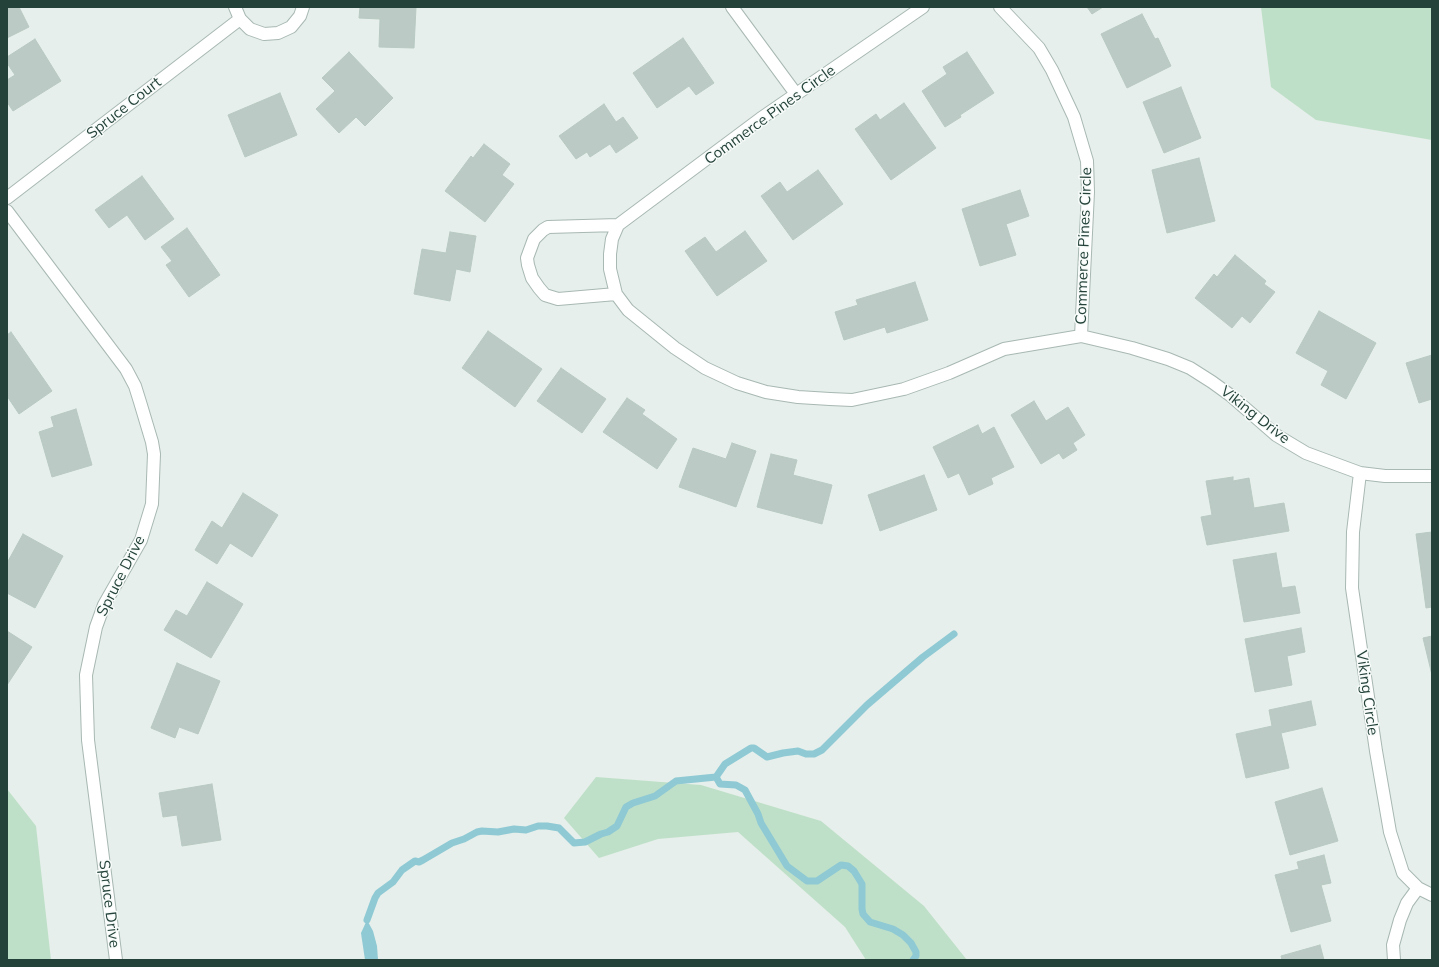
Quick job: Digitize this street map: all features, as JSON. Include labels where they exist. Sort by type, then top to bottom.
[{"type":"street","points":[[235,7],[240,19],[250,29],[264,34],[278,33],[291,27],[300,16],[303,7]]},
{"type":"street","points":[[732,7],[796,94]]},
{"type":"street","name":"Commerce Pines Circle","points":[[923,7],[760,119],[618,225],[612,240],[610,269],[616,294],[628,310],[675,348],[705,368],[737,383],[766,392],[798,397],[852,400],[904,389],[949,373],[1004,349],[1081,336],[1088,192],[1087,161],[1074,118],[1052,70],[1039,48],[1002,8]]},
{"type":"street","name":"Spruce Court","points":[[7,198],[240,19]]},
{"type":"street","name":"Spruce Drive","points":[[7,211],[126,369],[135,386],[152,442],[154,454],[152,504],[144,533],[134,555],[104,605],[96,627],[86,675],[88,740],[116,960]]},
{"type":"street","points":[[616,294],[558,299],[545,295],[538,288],[532,278],[528,265],[528,258],[534,239],[548,227],[618,225]]},
{"type":"street","name":"Viking Drive","points":[[1081,336],[1132,348],[1168,359],[1190,368],[1230,396],[1276,435],[1306,453],[1360,473],[1385,476],[1432,476]]},
{"type":"street","name":"Viking Circle","points":[[1360,473],[1353,532],[1352,588],[1376,751],[1390,832],[1403,873],[1418,888],[1432,895]]},
{"type":"street","points":[[1394,960],[1393,945],[1400,920],[1407,903],[1418,888]]},
{"type":"green space","points":[[1261,7],[1432,7],[1432,140],[1316,120],[1271,87]]},
{"type":"green space","points":[[596,777],[701,785],[821,821],[924,906],[967,960],[866,960],[845,927],[738,832],[658,839],[599,858],[564,818]]},
{"type":"green space","points":[[7,789],[36,826],[51,960],[7,960]]},
{"type":"water","points":[[367,920],[373,931],[377,946],[378,960],[365,960],[361,933]]},
{"type":"building","points":[[7,7],[19,7],[29,27],[7,38]]},
{"type":"building","points":[[360,7],[416,7],[414,48],[379,47],[380,19],[359,18]]},
{"type":"building","points":[[1087,7],[1103,7],[1092,14]]},
{"type":"building","points":[[1142,14],[1155,39],[1158,38],[1171,66],[1127,88],[1101,34]]},
{"type":"building","points":[[683,38],[714,83],[696,95],[689,86],[657,108],[633,73]]},
{"type":"building","points":[[35,39],[61,81],[13,111],[7,102],[7,80],[15,75],[7,63],[7,57]]},
{"type":"building","points":[[349,52],[393,98],[365,126],[356,117],[339,133],[316,109],[335,91],[322,78]]},
{"type":"building","points":[[967,52],[994,93],[960,115],[961,117],[945,127],[922,91],[947,74],[943,67]]},
{"type":"building","points":[[1181,87],[1201,138],[1164,153],[1143,102]]},
{"type":"building","points":[[280,93],[297,135],[245,157],[228,115]]},
{"type":"building","points":[[904,103],[936,148],[891,180],[855,129],[876,114],[880,120]]},
{"type":"building","points":[[604,104],[616,122],[623,117],[638,138],[616,153],[610,144],[590,157],[587,152],[576,159],[559,136]]},
{"type":"building","points":[[484,144],[510,164],[502,175],[514,184],[485,222],[445,191],[471,156],[473,158]]},
{"type":"building","points":[[1199,158],[1215,221],[1167,233],[1152,170]]},
{"type":"building","points":[[818,170],[843,204],[793,240],[761,196],[780,182],[787,192]]},
{"type":"building","points":[[142,176],[174,219],[145,240],[127,215],[109,228],[95,210]]},
{"type":"building","points":[[1020,190],[1029,216],[1006,224],[1016,255],[980,266],[962,209]]},
{"type":"building","points":[[187,228],[220,275],[189,297],[166,265],[172,261],[161,247]]},
{"type":"building","points":[[745,231],[767,261],[717,296],[685,251],[705,237],[716,252]]},
{"type":"building","points":[[450,232],[476,236],[470,272],[456,269],[450,301],[414,294],[422,249],[446,253]]},
{"type":"building","points":[[1235,255],[1266,281],[1264,284],[1275,292],[1250,323],[1242,316],[1232,328],[1195,298],[1214,274],[1217,277]]},
{"type":"building","points":[[915,282],[928,320],[887,333],[885,327],[844,340],[835,312],[858,305],[856,300]]},
{"type":"building","points":[[1319,311],[1376,343],[1346,399],[1321,385],[1328,371],[1296,353]]},
{"type":"building","points":[[488,331],[542,369],[515,407],[462,368]]},
{"type":"building","points":[[11,332],[52,391],[19,414],[7,396],[7,335]]},
{"type":"building","points":[[1432,355],[1432,399],[1419,403],[1406,363]]},
{"type":"building","points":[[561,368],[606,399],[582,433],[537,401]]},
{"type":"building","points":[[627,398],[645,410],[642,414],[677,439],[657,469],[603,432]]},
{"type":"building","points":[[1034,401],[1046,421],[1068,407],[1085,435],[1073,443],[1077,450],[1063,459],[1059,453],[1041,464],[1011,415]]},
{"type":"building","points":[[76,409],[92,465],[52,477],[39,432],[54,427],[51,417]]},
{"type":"building","points":[[978,425],[982,434],[994,427],[1014,467],[991,478],[993,484],[969,495],[959,473],[948,478],[933,447]]},
{"type":"building","points":[[732,443],[756,451],[736,507],[679,487],[693,448],[726,459]]},
{"type":"building","points":[[771,454],[797,460],[793,475],[832,485],[822,524],[757,507]]},
{"type":"building","points":[[924,475],[937,510],[880,531],[868,495]]},
{"type":"building","points":[[1233,477],[1233,481],[1249,478],[1254,508],[1284,503],[1289,531],[1207,545],[1201,517],[1212,515],[1206,481]]},
{"type":"building","points":[[243,493],[278,515],[252,557],[230,543],[217,564],[195,550],[212,521],[222,528]]},
{"type":"building","points":[[1432,532],[1432,607],[1426,608],[1416,534]]},
{"type":"building","points":[[23,534],[63,556],[35,608],[7,593],[7,563]]},
{"type":"building","points":[[1276,553],[1282,588],[1295,586],[1300,613],[1244,622],[1233,560]]},
{"type":"building","points":[[207,582],[243,604],[211,658],[164,630],[176,610],[187,616]]},
{"type":"building","points":[[1301,628],[1305,652],[1287,656],[1292,685],[1255,692],[1245,639]]},
{"type":"building","points":[[7,631],[32,647],[7,685]]},
{"type":"building","points":[[1432,636],[1432,675],[1423,638]]},
{"type":"building","points":[[177,663],[220,681],[198,734],[179,727],[175,738],[151,728]]},
{"type":"building","points":[[1311,701],[1316,725],[1281,733],[1289,768],[1246,778],[1236,734],[1272,726],[1269,710]]},
{"type":"building","points":[[212,784],[221,840],[182,846],[177,815],[163,817],[159,793]]},
{"type":"building","points":[[1322,788],[1338,841],[1290,855],[1275,802]]},
{"type":"building","points":[[1324,855],[1331,883],[1321,885],[1331,921],[1291,932],[1275,875],[1299,869],[1297,862]]},
{"type":"building","points":[[1320,945],[1324,960],[1282,960],[1281,956]]},
{"type":"waterway","points":[[716,777],[725,764],[751,748],[754,748],[767,757],[798,751],[806,754],[814,754],[822,750],[867,705],[923,657],[954,634]]},
{"type":"waterway","points":[[716,777],[720,784],[736,785],[745,790],[758,814],[761,823],[787,866],[807,881],[817,881],[841,865],[848,866],[854,871],[862,884],[863,914],[870,922],[893,929],[903,935],[911,943],[916,952],[916,956],[913,960]]},
{"type":"waterway","points":[[367,920],[378,893],[393,882],[402,870],[415,861],[419,862],[452,843],[477,832],[498,832],[514,829],[526,830],[538,826],[547,826],[559,828],[574,843],[585,842],[608,832],[617,826],[626,807],[633,803],[655,796],[676,781],[716,777]]}]
